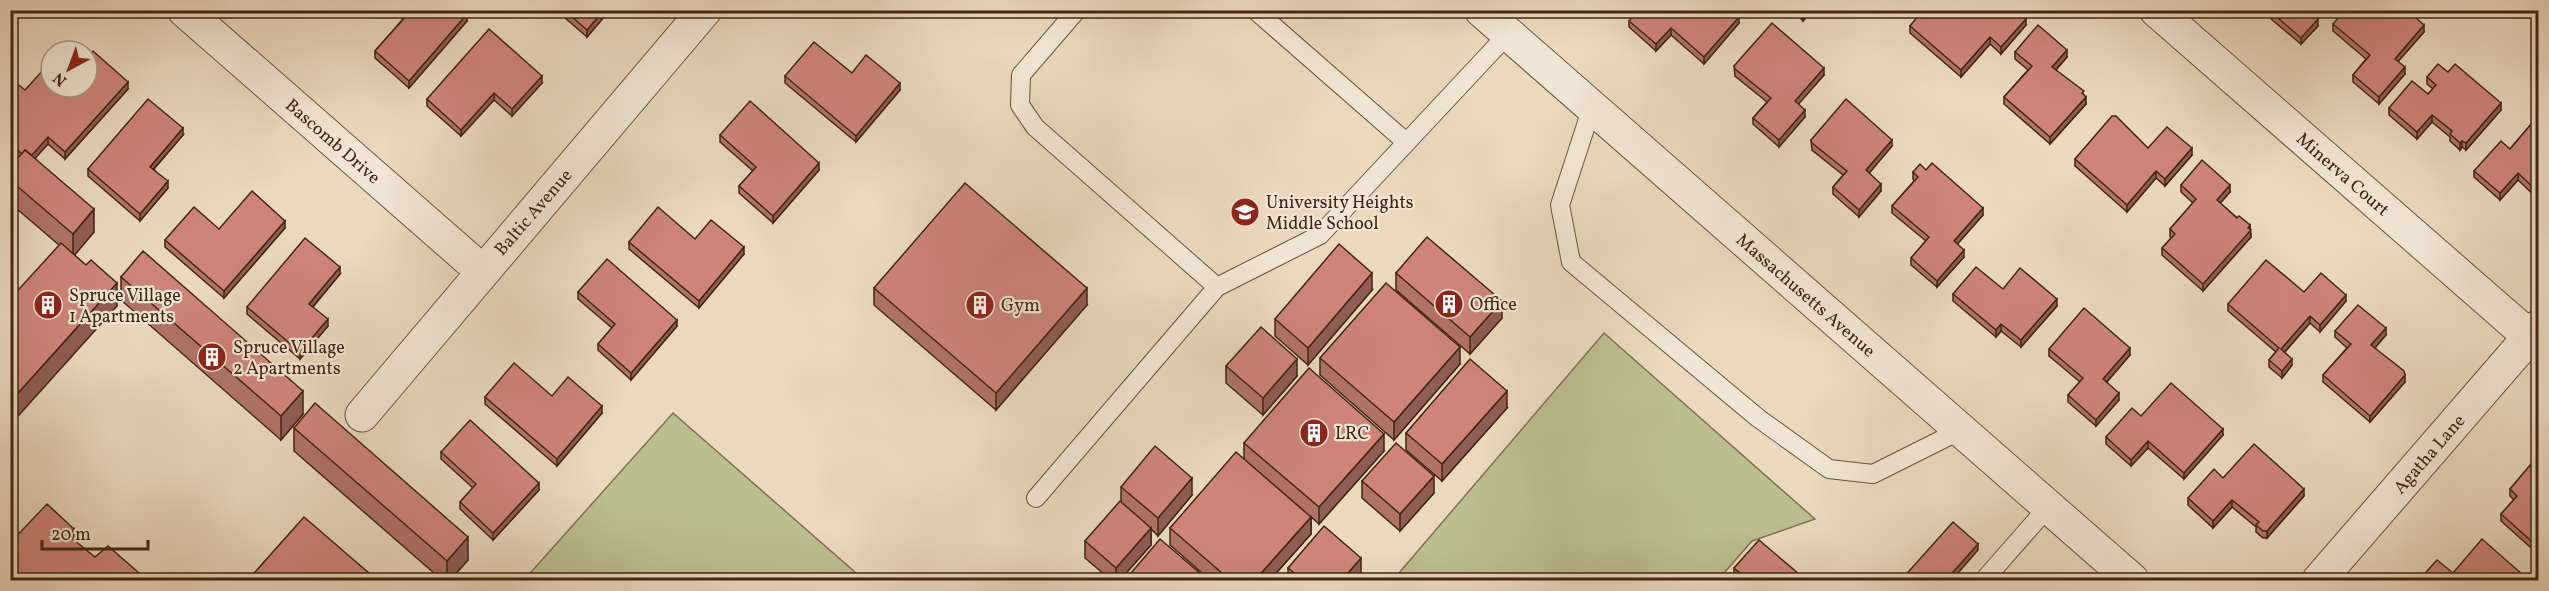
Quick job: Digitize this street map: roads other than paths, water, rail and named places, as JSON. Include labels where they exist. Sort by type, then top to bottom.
[{"type":"street","name":"Bascomb Drive","points":[[184,10],[482,271]]},
{"type":"street","name":"Baltic Avenue","points":[[362,415],[705,10]]},
{"type":"street","name":"Massachusetts Avenue","points":[[1481,10],[2132,580]]},
{"type":"street","name":"Minerva Court","points":[[2156,10],[2534,332]]},
{"type":"street","name":"Agatha Lane","points":[[2319,580],[2534,332]]},
{"type":"lane","points":[[1077,10],[1021,75],[1020,105],[1035,127],[1217,287]]},
{"type":"lane","points":[[1255,10],[1406,142]]},
{"type":"lane","points":[[1036,498],[1217,287],[1320,235],[1508,34]]},
{"type":"lane","points":[[1592,107],[1560,205],[1571,262],[1758,418],[1829,469],[1873,474],[1961,430]]},
{"type":"lane","points":[[1983,580],[2048,507]]},
{"type":"place","name":"University Heights Middle School","points":[[1245,212]]},
{"type":"place","name":"Office","points":[[1449,304]]},
{"type":"place","name":"Spruce Village 1 Apartments","points":[[48,305]]},
{"type":"place","name":"Gym","points":[[980,305]]},
{"type":"place","name":"Spruce Village 2 Apartments","points":[[212,357]]},
{"type":"place","name":"LRC","points":[[1314,433]]}]
